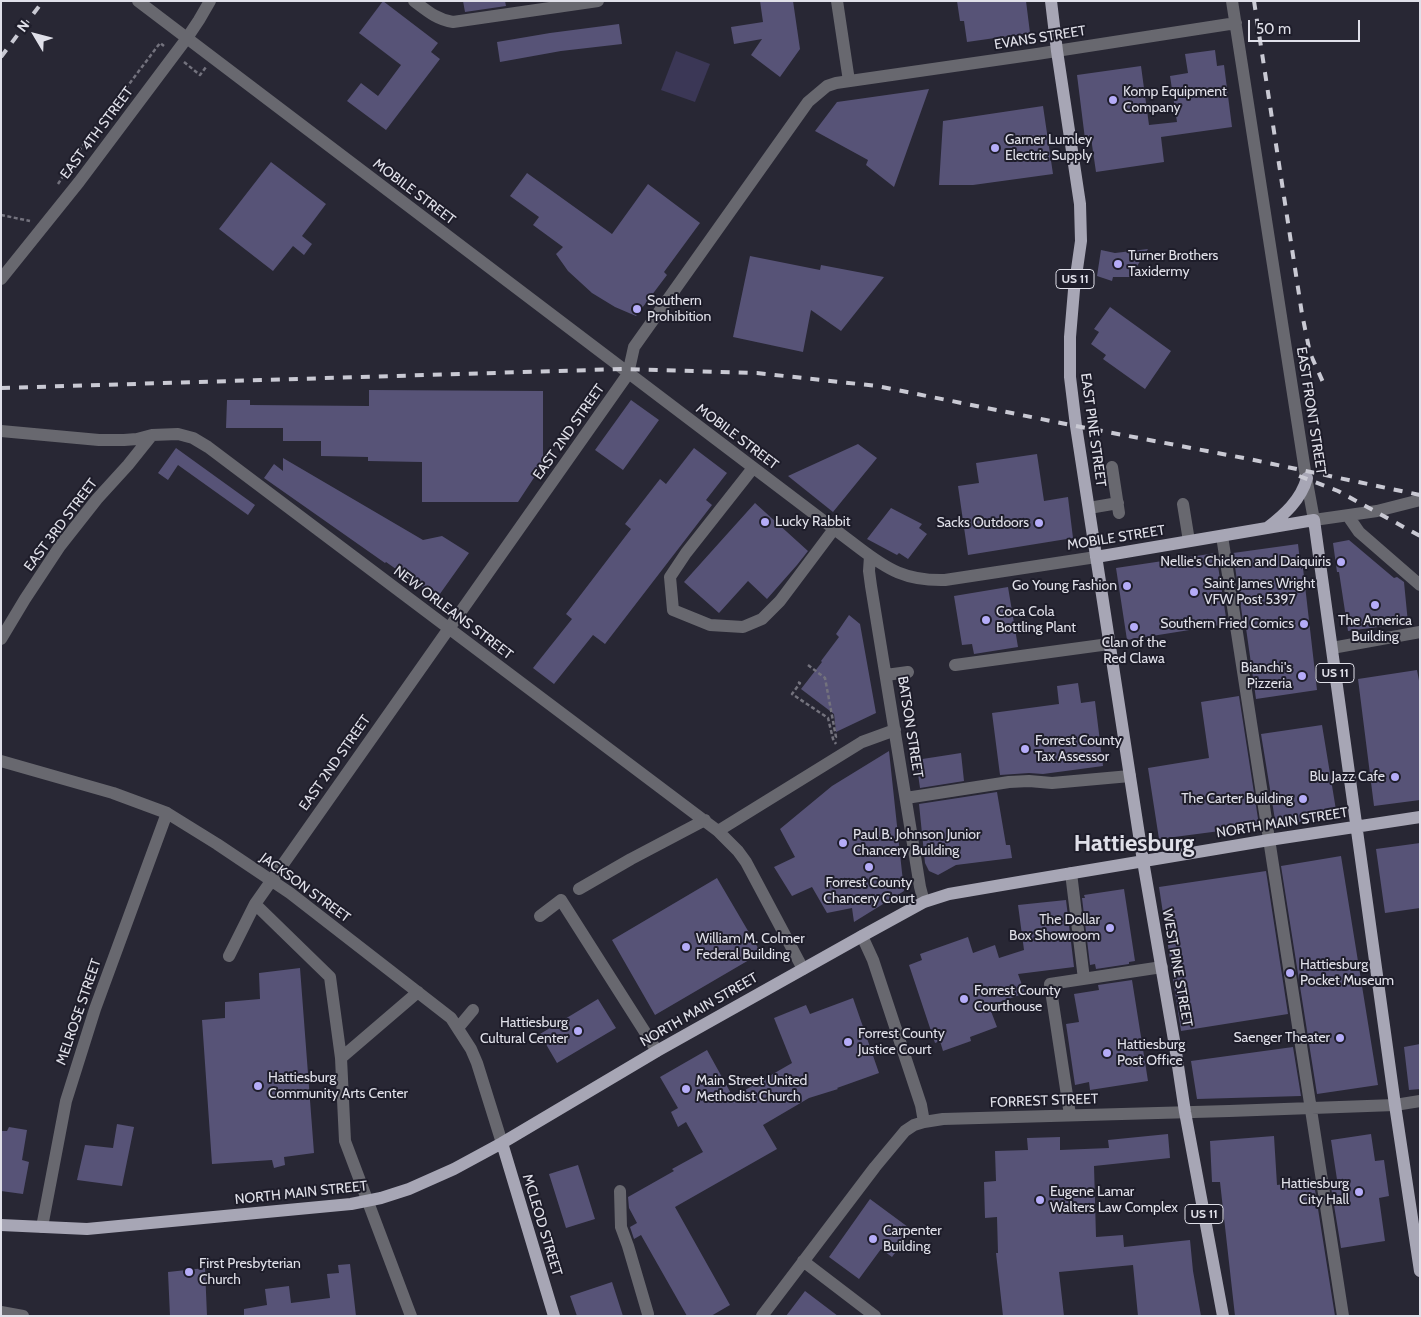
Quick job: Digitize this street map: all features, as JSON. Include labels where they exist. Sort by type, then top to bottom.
[{"type":"main road","name":"EAST PINE STREET","points":[[1051,1],[1080,204],[1081,241],[1074,290],[1070,377],[1143,861]]},
{"type":"main road","points":[[1267,528],[1293,504],[1304,488],[1307,478]]},
{"type":"main road","name":"MOBILE STREET","points":[[1096,557],[1314,520]]},
{"type":"main road","name":"EAST FRONT STREET","points":[[1314,520],[1357,826]]},
{"type":"main road","name":"NORTH MAIN STREET","points":[[1,1224],[87,1229],[369,1201],[409,1189],[454,1169],[803,968],[924,902],[957,892],[1269,840],[1420,818]]},
{"type":"main road","name":"US 11","points":[[1357,826],[1420,1271]]},
{"type":"main road","name":"WEST PINE STREET","points":[[1143,861],[1176,1046],[1185,1112],[1222,1316]]},
{"type":"main road","name":"MCLEOD STREET","points":[[502,1143],[554,1316]]},
{"type":"street","name":"MOBILE STREET","points":[[138,1],[628,374],[870,556],[892,570],[905,576],[941,586],[1096,557]]},
{"type":"street","name":"EAST 4TH STREET","points":[[1,279],[80,182],[187,38],[210,1]]},
{"type":"street","points":[[414,1],[434,16],[453,22],[598,1]]},
{"type":"street","points":[[837,1],[849,81]]},
{"type":"street","name":"EAST FRONT STREET","points":[[1232,1],[1314,520]]},
{"type":"street","name":"EVANS STREET","points":[[849,81],[1236,23]]},
{"type":"street","name":"EAST 2ND STREET","points":[[228,956],[255,904],[271,880],[628,374],[634,347],[808,102],[826,86],[849,81]]},
{"type":"street","name":"NEW ORLEANS STREET","points":[[1,431],[99,440],[138,439],[152,435],[170,434],[193,438],[208,447],[718,831],[746,862],[803,968]]},
{"type":"street","name":"EAST 3RD STREET","points":[[1,639],[60,546],[97,499],[152,435]]},
{"type":"street","points":[[1089,508],[1119,508],[1112,467]]},
{"type":"street","points":[[753,468],[686,553],[670,577],[674,610],[710,625],[743,627],[762,619],[780,601],[834,529]]},
{"type":"street","name":"MOBILE STREET","points":[[1314,520],[1377,511],[1420,500]]},
{"type":"street","points":[[1183,504],[1189,541]]},
{"type":"street","points":[[1348,516],[1359,532],[1420,585]]},
{"type":"street","points":[[1222,536],[1343,1316]]},
{"type":"street","name":"BATSON STREET","points":[[870,556],[871,586],[924,902]]},
{"type":"street","points":[[1332,648],[1420,632]]},
{"type":"street","points":[[954,665],[1110,644]]},
{"type":"street","points":[[886,675],[908,672]]},
{"type":"street","points":[[718,831],[862,742],[895,730]]},
{"type":"street","name":"JACKSON STREET","points":[[1,761],[113,793],[167,814],[271,880],[418,992],[451,1018],[471,1049],[502,1143]]},
{"type":"street","points":[[906,798],[1009,782],[1068,783],[1130,776]]},
{"type":"street","name":"MELROSE STREET","points":[[42,1227],[66,1101],[94,1009],[167,814]]},
{"type":"street","points":[[579,889],[705,820]]},
{"type":"street","points":[[1071,873],[1084,979]]},
{"type":"street","points":[[540,916],[562,900],[657,1051]]},
{"type":"street","points":[[255,904],[330,977],[341,1058],[345,1141],[411,1316]]},
{"type":"street","points":[[862,936],[879,978],[920,1102],[924,1122]]},
{"type":"street","points":[[1070,1116],[1050,984],[1162,967]]},
{"type":"street","points":[[341,1058],[418,992]]},
{"type":"street","points":[[458,1028],[473,1010]]},
{"type":"street","name":"FORREST STREET","points":[[762,1316],[875,1167],[905,1131],[914,1125],[943,1119],[1395,1105],[1420,1101]]},
{"type":"street","points":[[620,1191],[621,1227],[648,1314]]},
{"type":"street","points":[[803,1261],[874,1316]]},
{"type":"street","points":[[1,1312],[23,1316]]},
{"type":"path","points":[[1,215],[32,221]]},
{"type":"path","points":[[808,665],[826,678],[836,737],[833,738]]},
{"type":"path","points":[[798,682],[800,683],[792,694],[828,718],[833,738],[842,754]]},
{"type":"shaded area","points":[[676,51],[710,64],[695,102],[661,90]]},
{"type":"building","points":[[383,1],[438,43],[431,52],[440,59],[386,130],[347,101],[361,83],[378,96],[401,65],[359,33]]},
{"type":"building","points":[[463,1],[505,1],[506,6],[465,12]]},
{"type":"building","points":[[760,1],[793,1],[800,49],[780,77],[751,55],[762,39],[734,44],[731,27],[763,22]]},
{"type":"building","points":[[957,1],[1026,1],[1030,33],[967,42],[964,21],[960,21]]},
{"type":"building","points":[[619,24],[622,44],[561,51],[500,62],[497,42]]},
{"type":"building","points":[[1215,50],[1217,66],[1224,65],[1232,127],[1161,137],[1164,162],[1096,172],[1091,138],[1085,139],[1077,75],[1141,66],[1149,125],[1177,122],[1170,76],[1188,73],[1185,54]]},
{"type":"building","points":[[929,89],[894,187],[866,165],[868,160],[815,131],[837,102]]},
{"type":"building","name":"Garner Lumley Electric Supply","points":[[1043,106],[1053,174],[973,185],[939,185],[943,121]]},
{"type":"building","points":[[271,162],[326,204],[302,236],[312,244],[304,255],[293,246],[273,271],[219,229]]},
{"type":"building","points":[[527,173],[612,234],[648,184],[700,223],[664,272],[667,275],[636,316],[615,307],[592,293],[568,271],[556,254],[563,247],[533,225],[539,217],[510,196]]},
{"type":"building","name":"Turner Brothers Taxidermy","points":[[1148,249],[1130,277],[1113,277],[1112,281],[1097,276],[1101,250],[1115,253]]},
{"type":"building","points":[[750,256],[820,270],[821,265],[884,277],[841,331],[811,310],[803,352],[733,337]]},
{"type":"building","points":[[1110,307],[1171,351],[1145,389],[1103,359],[1106,355],[1091,344],[1099,332],[1094,329]]},
{"type":"building","points":[[369,390],[543,391],[543,464],[518,502],[422,502],[422,462],[368,461],[368,457],[321,456],[321,441],[283,441],[283,428],[226,428],[227,400],[250,400],[250,405],[369,406]]},
{"type":"building","points":[[631,400],[659,420],[623,470],[595,450]]},
{"type":"building","points":[[858,444],[877,458],[833,512],[788,476]]},
{"type":"building","points":[[176,448],[255,505],[248,515],[178,465],[168,480],[158,473]]},
{"type":"building","points":[[694,448],[727,473],[706,500],[712,505],[605,644],[593,635],[554,684],[533,668],[572,619],[566,614],[631,529],[625,524],[660,479],[666,484]]},
{"type":"building","points":[[1037,454],[1044,501],[1068,497],[1073,538],[968,555],[958,486],[979,483],[976,463]]},
{"type":"building","points":[[283,458],[423,540],[442,536],[469,553],[437,598],[264,478],[274,464],[283,471]]},
{"type":"building","points":[[755,503],[808,551],[767,599],[748,581],[719,613],[684,582]]},
{"type":"building","points":[[891,508],[922,524],[919,528],[927,534],[908,559],[867,539]]},
{"type":"building","name":"The America Building","points":[[1349,540],[1394,578],[1397,577],[1404,582],[1408,623],[1348,631],[1333,543]]},
{"type":"building","points":[[1298,544],[1301,569],[1303,568],[1317,690],[1256,699],[1233,553]]},
{"type":"building","points":[[1216,553],[1227,624],[1127,640],[1116,568]]},
{"type":"building","name":"Coca Cola Bottling Plant","points":[[1008,587],[1018,647],[974,654],[972,644],[962,645],[954,596]]},
{"type":"building","points":[[849,615],[860,624],[876,713],[836,732],[834,714],[801,689],[839,637],[836,634]]},
{"type":"building","points":[[1417,670],[1420,686],[1420,800],[1374,806],[1358,679]]},
{"type":"building","points":[[1078,683],[1081,703],[1095,701],[1103,766],[1043,774],[1000,775],[992,713],[1059,704],[1057,686]]},
{"type":"building","points":[[1239,696],[1259,825],[1159,839],[1148,768],[1209,758],[1201,702]]},
{"type":"building","points":[[1322,725],[1337,816],[1276,826],[1261,734]]},
{"type":"building","name":"Paul B. Johnson Junior Chancery Building","points":[[889,751],[904,891],[854,922],[852,908],[827,913],[812,887],[792,896],[774,867],[795,857],[780,829],[832,786]]},
{"type":"building","points":[[961,753],[964,781],[920,788],[916,760]]},
{"type":"building","points":[[997,792],[1006,845],[1010,845],[1012,858],[956,865],[938,875],[929,871],[925,863],[919,804]]},
{"type":"building","points":[[1420,843],[1420,908],[1385,913],[1376,849]]},
{"type":"building","points":[[1341,856],[1378,1085],[1317,1094],[1281,866]]},
{"type":"building","points":[[1266,871],[1288,1014],[1181,1031],[1159,887]]},
{"type":"building","name":"William M. Colmer Federal Building","points":[[717,878],[761,953],[655,1015],[612,940]]},
{"type":"building","name":"The Dollar Box Showroom","points":[[1124,889],[1135,961],[1129,962],[1129,964],[1096,969],[1095,964],[1090,965],[1082,898],[1085,898],[1084,895]]},
{"type":"building","name":"Forrest County Courthouse","points":[[1066,900],[1074,967],[1018,974],[1025,993],[989,1006],[997,1027],[970,1037],[971,1041],[943,1051],[940,1041],[935,1043],[909,965],[922,960],[920,954],[968,937],[973,953],[995,945],[999,958],[1024,950],[1018,905]]},
{"type":"building","name":"Hattiesburg Community Arts Center","points":[[300,968],[314,1153],[284,1157],[285,1165],[274,1168],[272,1160],[212,1164],[202,1020],[225,1018],[225,1002],[260,999],[259,973]]},
{"type":"building","name":"Hattiesburg Post Office","points":[[1132,980],[1148,1081],[1090,1090],[1089,1082],[1075,1085],[1066,1024],[1079,1022],[1074,994],[1099,990],[1098,985]]},
{"type":"building","points":[[853,998],[879,1073],[809,1098],[763,1125],[777,1149],[675,1207],[730,1305],[711,1316],[687,1316],[641,1235],[634,1239],[630,1227],[637,1223],[629,1208],[628,1197],[703,1152],[686,1122],[678,1127],[671,1112],[678,1108],[660,1077],[707,1050],[733,1097],[792,1063],[774,1018],[806,1005],[810,1014]]},
{"type":"building","name":"Hattiesburg Cultural Center","points":[[598,999],[616,1028],[557,1063],[540,1034]]},
{"type":"building","points":[[1420,1044],[1420,1089],[1409,1090],[1404,1047]]},
{"type":"building","points":[[1293,1047],[1301,1096],[1197,1099],[1191,1061]]},
{"type":"building","points":[[117,1124],[134,1127],[122,1186],[77,1180],[85,1145],[113,1148]]},
{"type":"building","points":[[9,1127],[27,1130],[22,1160],[29,1162],[23,1194],[1,1191],[1,1131],[7,1131]]},
{"type":"building","points":[[1168,1134],[1170,1158],[1094,1166],[1096,1237],[1123,1235],[1124,1247],[1190,1240],[1201,1316],[1138,1316],[1133,1265],[1059,1272],[1064,1316],[1003,1316],[996,1253],[998,1253],[997,1217],[985,1218],[984,1182],[996,1181],[995,1151],[1028,1150],[1027,1138],[1060,1137],[1060,1150],[1109,1148],[1108,1140]]},
{"type":"building","name":"Hattiesburg City Hall","points":[[1371,1134],[1375,1161],[1384,1160],[1389,1196],[1379,1198],[1385,1241],[1341,1248],[1331,1187],[1338,1186],[1331,1140]]},
{"type":"building","points":[[1274,1136],[1277,1185],[1310,1181],[1312,1190],[1315,1190],[1335,1316],[1235,1316],[1220,1182],[1212,1182],[1210,1141]]},
{"type":"building","points":[[578,1165],[595,1219],[566,1228],[549,1174]]},
{"type":"building","name":"Carpenter Building","points":[[870,1199],[912,1230],[892,1257],[881,1249],[859,1279],[829,1257]]},
{"type":"building","points":[[350,1264],[356,1316],[244,1316],[244,1309],[267,1305],[265,1289],[289,1286],[291,1303],[330,1298],[327,1274],[339,1273],[338,1265]]},
{"type":"building","points":[[205,1268],[207,1316],[170,1316],[168,1272]]},
{"type":"building","points":[[612,1282],[623,1316],[577,1316],[570,1296]]},
{"type":"building","points":[[805,1291],[838,1316],[786,1316]]},
{"type":"railway","points":[[1,57],[43,1]]},
{"type":"railway","points":[[1254,1],[1302,314],[1310,353],[1326,389]]},
{"type":"railway","points":[[1,388],[623,369],[757,373],[877,386],[1249,459],[1420,495]]},
{"type":"railway","points":[[1299,476],[1338,491],[1420,536]]},
{"type":"place","name":"Komp Equipment Company","points":[[1113,100]]},
{"type":"place","name":"Garner Lumley Electric Supply","points":[[995,148]]},
{"type":"place","name":"Turner Brothers Taxidermy","points":[[1118,264]]},
{"type":"place","name":"Southern Prohibition","points":[[637,309]]},
{"type":"place","name":"Lucky Rabbit","points":[[765,522]]},
{"type":"place","name":"Sacks Outdoors","points":[[1039,523]]},
{"type":"place","name":"Nellie's Chicken and Daiquiris","points":[[1341,562]]},
{"type":"place","name":"Go Young Fashion","points":[[1127,586]]},
{"type":"place","name":"Saint James Wright VFW Post 5397","points":[[1194,592]]},
{"type":"place","name":"The America Building","points":[[1375,605]]},
{"type":"place","name":"Coca Cola Bottling Plant","points":[[986,620]]},
{"type":"place","name":"Southern Fried Comics","points":[[1304,624]]},
{"type":"place","name":"Clan of the Red Clawa","points":[[1134,627]]},
{"type":"place","name":"Bianchi's Pizzeria","points":[[1302,676]]},
{"type":"place","name":"Forrest County Tax Assessor","points":[[1025,749]]},
{"type":"place","name":"Blu Jazz Cafe","points":[[1395,777]]},
{"type":"place","name":"The Carter Building","points":[[1303,799]]},
{"type":"place","name":"Paul B. Johnson Junior Chancery Building","points":[[843,843]]},
{"type":"place","name":"Forrest County Chancery Court","points":[[869,867]]},
{"type":"place","name":"The Dollar Box Showroom","points":[[1110,928]]},
{"type":"place","name":"William M. Colmer Federal Building","points":[[686,947]]},
{"type":"place","name":"Hattiesburg Pocket Museum","points":[[1290,973]]},
{"type":"place","name":"Forrest County Courthouse","points":[[964,999]]},
{"type":"place","name":"Hattiesburg Cultural Center","points":[[578,1031]]},
{"type":"place","name":"Saenger Theater","points":[[1340,1038]]},
{"type":"place","name":"Forrest County Justice Court","points":[[848,1042]]},
{"type":"place","name":"Hattiesburg Post Office","points":[[1107,1053]]},
{"type":"place","name":"Hattiesburg Community Arts Center","points":[[258,1086]]},
{"type":"place","name":"Main Street United Methodist Church","points":[[686,1089]]},
{"type":"place","name":"Hattiesburg City Hall","points":[[1359,1192]]},
{"type":"place","name":"Eugene Lamar Walters Law Complex","points":[[1040,1200]]},
{"type":"place","name":"Carpenter Building","points":[[873,1239]]},
{"type":"place","name":"First Presbyterian Church","points":[[189,1272]]},
{"type":"district","name":"Hattiesburg","points":[[1134,844]]}]
